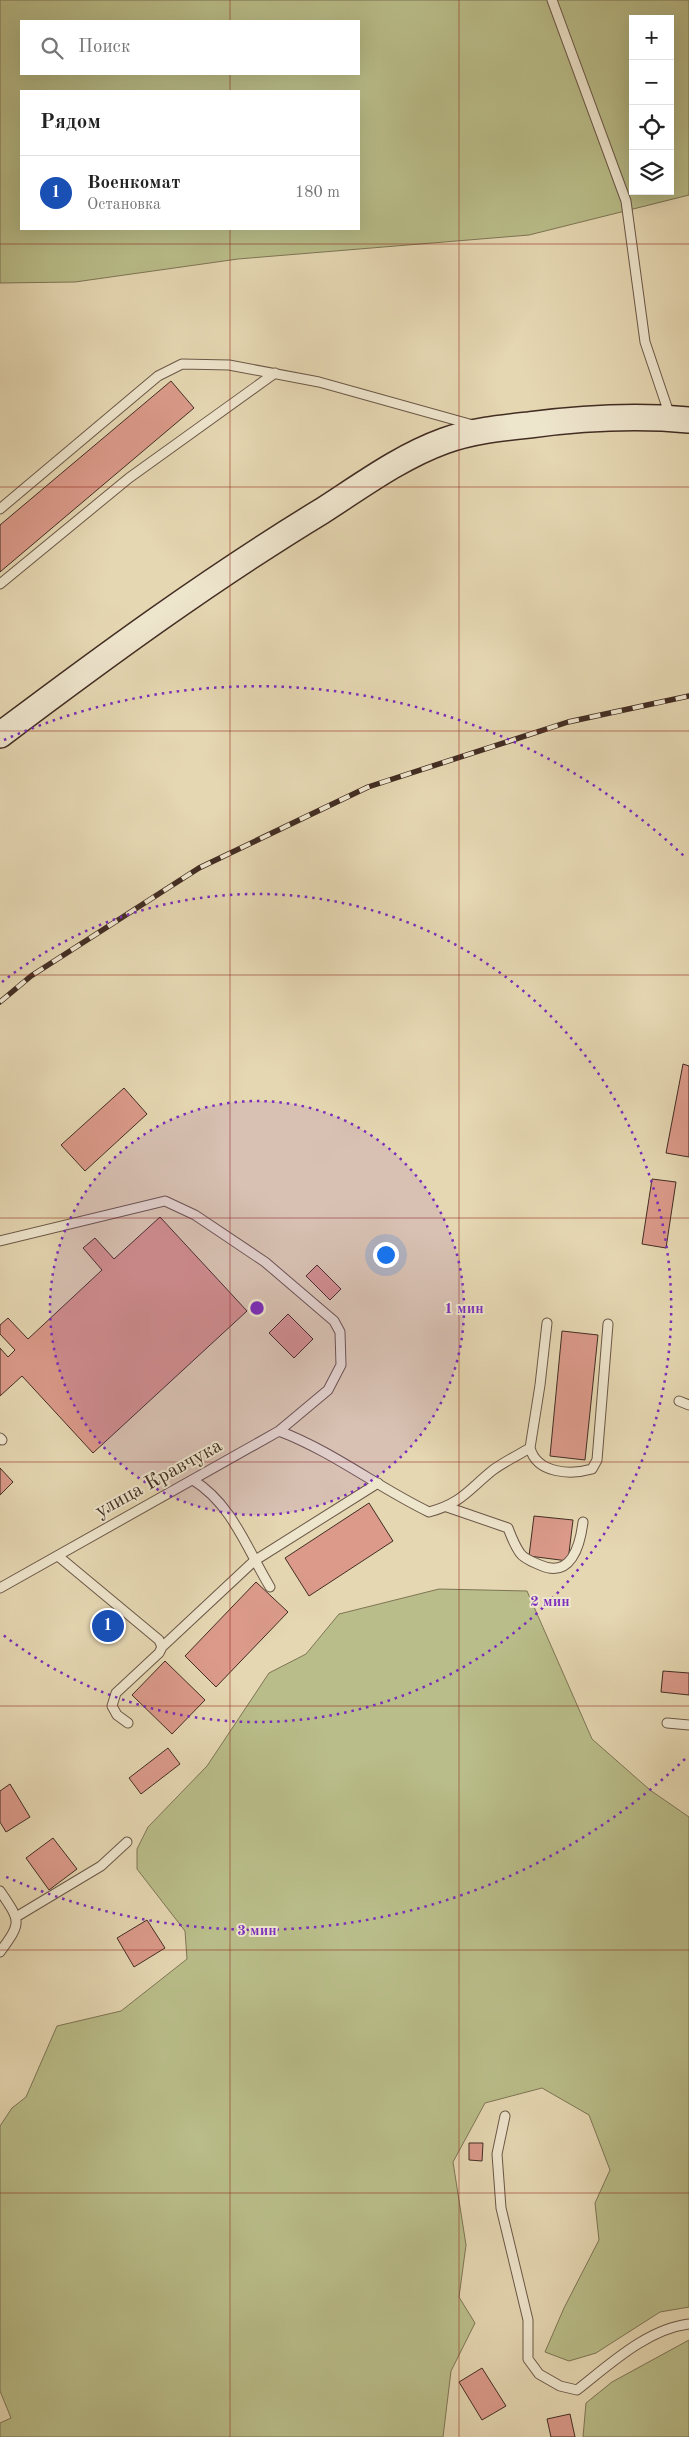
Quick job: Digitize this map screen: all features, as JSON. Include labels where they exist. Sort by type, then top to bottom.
[{"type":"main road","points":[[0,735],[145,626],[274,540],[406,458],[444,440],[487,429],[573,419],[656,417],[680,419]]},
{"type":"lane","points":[[552,0],[626,200],[645,342],[680,419]]},
{"type":"lane","points":[[0,509],[158,376],[182,364],[229,365],[319,382],[487,429]]},
{"type":"lane","points":[[0,584],[129,478],[275,374]]},
{"type":"lane","name":"улица Кравчука","points":[[0,1241],[165,1201],[195,1215],[265,1262],[334,1321],[340,1332],[341,1365],[328,1390],[279,1431],[0,1588]]},
{"type":"lane","points":[[547,1323],[530,1448],[540,1462],[552,1470],[576,1474],[592,1469],[597,1460],[608,1324]]},
{"type":"lane","points":[[679,1401],[689,1405]]},
{"type":"lane","points":[[279,1431],[311,1443],[400,1498],[429,1512],[447,1507],[463,1498],[494,1470],[530,1448]]},
{"type":"lane","points":[[193,1480],[206,1488],[228,1512],[270,1587]]},
{"type":"lane","points":[[128,1723],[117,1715],[112,1706],[116,1693],[159,1653],[162,1647],[254,1561],[378,1483]]},
{"type":"lane","points":[[447,1507],[508,1528],[520,1553],[546,1568],[558,1568],[572,1560],[580,1543],[583,1522]]},
{"type":"lane","points":[[58,1556],[152,1633],[159,1640],[162,1647]]},
{"type":"lane","points":[[667,1723],[689,1725]]},
{"type":"lane","points":[[16,1916],[101,1866],[126,1842]]},
{"type":"lane","points":[[0,1891],[16,1916],[17,1930],[0,1952]]},
{"type":"lane","points":[[505,2116],[497,2154],[501,2208],[528,2320],[528,2359],[539,2374],[560,2386],[577,2390],[649,2338],[677,2326],[689,2324]]},
{"type":"green space","points":[[0,0],[689,0],[689,195],[529,235],[238,259],[75,282],[0,283]]},
{"type":"green space","points":[[439,1589],[527,1591],[592,1739],[650,1790],[689,1817],[689,2307],[660,2312],[596,2353],[569,2361],[545,2352],[564,2308],[599,2240],[595,2203],[610,2170],[589,2115],[542,2088],[485,2103],[453,2162],[466,2245],[459,2297],[475,2323],[451,2371],[443,2437],[0,2437],[0,2423],[11,2418],[0,2391],[0,2126],[12,2108],[26,2097],[57,2026],[121,2011],[187,1959],[185,1931],[137,1869],[137,1849],[148,1827],[207,1766],[269,1673],[306,1654],[339,1614]]},
{"type":"green space","points":[[689,2340],[689,2437],[583,2437],[586,2403],[612,2382]]},
{"type":"building","points":[[171,381],[194,408],[0,572],[0,525]]},
{"type":"building","points":[[683,1064],[689,1066],[689,1157],[666,1153]]},
{"type":"building","points":[[124,1088],[147,1114],[85,1171],[61,1145]]},
{"type":"building","points":[[652,1179],[676,1182],[666,1248],[642,1244]]},
{"type":"building","points":[[160,1217],[247,1311],[93,1453],[22,1376],[0,1396],[0,1348],[8,1357],[15,1350],[0,1334],[0,1325],[8,1318],[28,1339],[102,1270],[83,1248],[95,1238],[114,1259]]},
{"type":"building","points":[[317,1265],[341,1289],[330,1300],[306,1276]]},
{"type":"building","points":[[288,1314],[313,1339],[294,1358],[269,1333]]},
{"type":"building","points":[[562,1331],[598,1335],[585,1460],[550,1456]]},
{"type":"building","points":[[0,1468],[13,1482],[0,1495]]},
{"type":"building","points":[[369,1503],[393,1541],[309,1596],[285,1558]]},
{"type":"building","points":[[534,1516],[573,1520],[568,1561],[529,1556]]},
{"type":"building","points":[[256,1582],[288,1612],[216,1687],[185,1656]]},
{"type":"building","points":[[165,1661],[205,1700],[172,1734],[132,1695]]},
{"type":"building","points":[[663,1671],[689,1673],[689,1695],[661,1692]]},
{"type":"building","points":[[168,1748],[180,1764],[141,1794],[129,1778]]},
{"type":"building","points":[[10,1784],[30,1817],[6,1832],[0,1822],[0,1791]]},
{"type":"building","points":[[53,1838],[77,1869],[49,1890],[26,1858]]},
{"type":"building","points":[[147,1920],[165,1948],[134,1967],[117,1938]]},
{"type":"building","points":[[469,2143],[483,2143],[482,2161],[469,2160]]},
{"type":"building","points":[[482,2368],[506,2406],[482,2420],[459,2382]]},
{"type":"building","points":[[570,2414],[575,2437],[551,2437],[547,2419]]},
{"type":"railway","points":[[0,1002],[31,976],[199,868],[368,787],[568,722],[689,696]]},
{"type":"place","name":"Военкомат","points":[[108,1626]]}]
